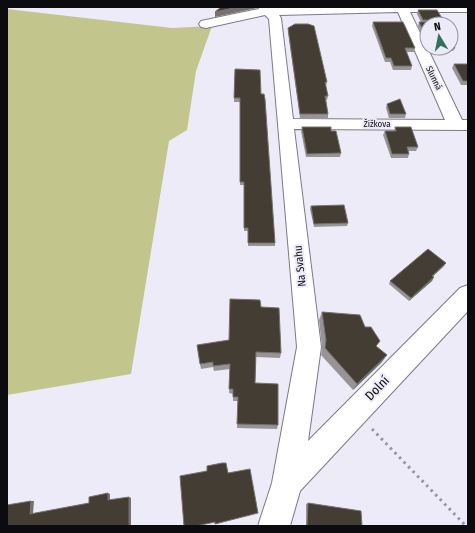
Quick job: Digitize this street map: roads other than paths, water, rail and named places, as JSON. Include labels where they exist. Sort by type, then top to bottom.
[{"type":"street","points":[[206,24],[272,8],[468,8]]},
{"type":"street","name":"Na Svahu","points":[[272,8],[276,18],[285,124],[309,347],[287,483],[274,526]]},
{"type":"street","name":"Slunná","points":[[402,8],[462,125]]},
{"type":"street","name":"Žižkova","points":[[285,124],[462,125]]},
{"type":"street","name":"Dolní","points":[[287,483],[468,295]]}]
